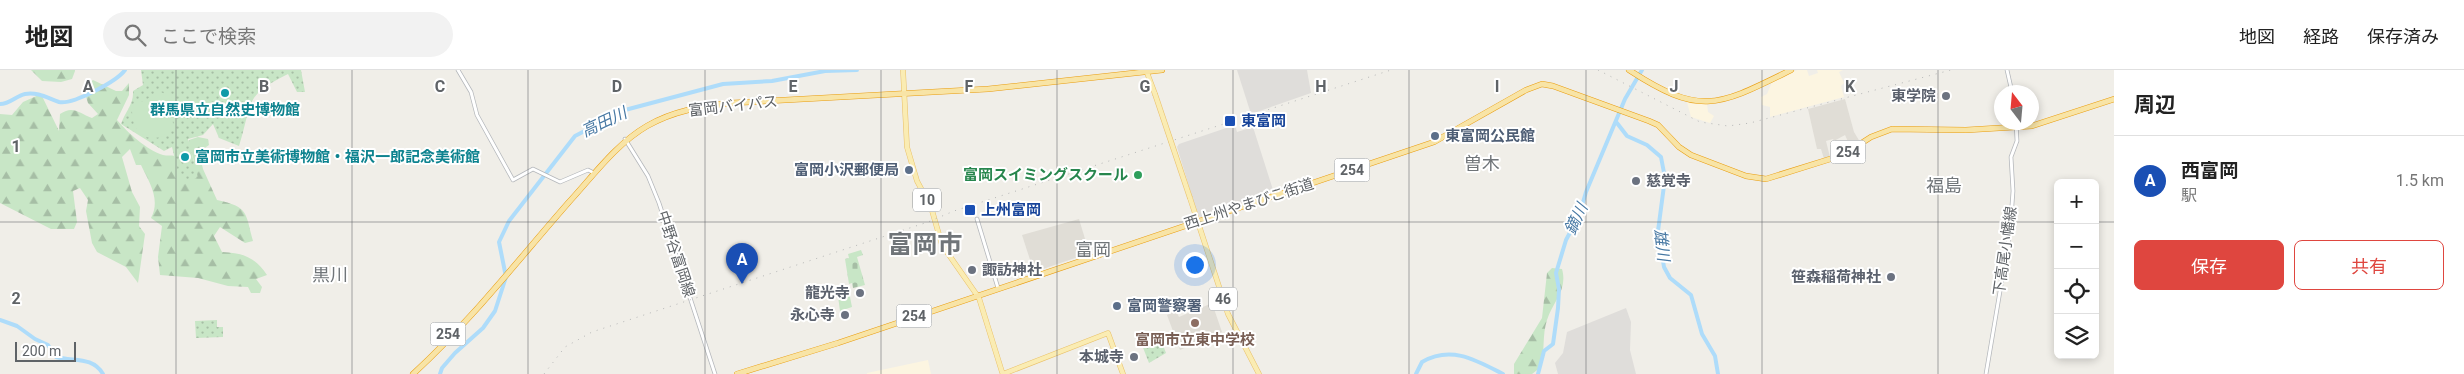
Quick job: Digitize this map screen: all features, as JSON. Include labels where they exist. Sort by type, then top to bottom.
[{"type":"highway","name":"富岡バイパス","points":[[904,92],[1009,85],[1138,70]]},
{"type":"highway","name":"富岡バイパス","points":[[511,265],[625,140],[658,117],[694,105],[743,100],[1013,87],[1162,70]]},
{"type":"highway","points":[[1629,70],[1655,86],[1683,99],[1713,101],[1738,95],[1791,70]]},
{"type":"highway","points":[[1633,70],[1655,86],[1683,96],[1715,98],[1734,93],[1784,70]]},
{"type":"highway","name":"西上州やまびこ街道","points":[[737,374],[977,296],[1197,220],[1434,142],[1538,85],[1553,86],[1643,118],[1658,125],[1679,146],[1692,155],[1746,176],[1766,179],[1843,155],[1871,137],[1892,129],[1966,130],[1994,127]]},
{"type":"highway","name":"西上州やまびこ街道","points":[[2039,125],[2114,99]]},
{"type":"highway","name":"富岡バイパス","points":[[413,374],[586,180],[625,140]]},
{"type":"highway","points":[[614,152],[615,160]]},
{"type":"highway","name":"富岡バイパス","points":[[408,374],[428,356],[486,294]]},
{"type":"main road","points":[[458,70],[471,92],[477,115],[513,180],[532,169],[560,182],[584,172],[594,173]]},
{"type":"main road","name":"10","points":[[903,70],[907,147],[917,181],[931,206],[942,245],[977,296]]},
{"type":"main road","points":[[2006,70],[2010,85]]},
{"type":"main road","name":"46","points":[[1147,71],[1228,314],[1259,374]]},
{"type":"main road","name":"下高尾小幡線","points":[[1986,374],[2010,232],[2013,191],[2011,154],[2017,141],[2016,130]]},
{"type":"main road","name":"中野谷富岡線","points":[[625,140],[648,176],[659,203],[715,374]]},
{"type":"main road","points":[[584,172],[586,180]]},
{"type":"main road","points":[[977,219],[998,288]]},
{"type":"main road","points":[[977,296],[1004,374],[1108,333],[1123,374]]},
{"type":"shaded area","points":[[1237,70],[1307,70],[1311,93],[1251,114]]},
{"type":"shaded area","points":[[1797,70],[1807,70],[1809,76],[1818,73],[1817,70],[1843,70],[1839,72],[1844,83],[1841,86],[1844,97],[1770,117],[1770,107],[1762,105],[1761,97],[1767,94],[1772,82]]},
{"type":"shaded area","points":[[1845,99],[1854,132],[1860,142],[1851,148],[1845,135],[1834,141],[1833,139],[1826,141],[1830,157],[1824,159],[1821,149],[1817,149],[1808,109]]},
{"type":"shaded area","points":[[1687,102],[1707,104],[1708,112],[1714,116],[1710,123],[1691,117]]},
{"type":"shaded area","points":[[1235,125],[1237,132],[1253,127],[1274,193],[1201,217],[1198,216],[1177,147],[1179,144]]},
{"type":"shaded area","points":[[1079,219],[1089,252],[1034,272],[1022,235]]},
{"type":"shaded area","name":"富岡市立東中学校","points":[[1212,303],[1222,332],[1180,350],[1167,315],[1176,311],[1179,317],[1193,311],[1191,305],[1193,304],[1196,310]]},
{"type":"shaded area","points":[[1626,308],[1631,322],[1630,350],[1636,374],[1558,374],[1555,363],[1563,353],[1567,332]]},
{"type":"shaded area","points":[[928,360],[931,374],[867,374],[867,373]]},
{"type":"green space","points":[[31,70],[75,71],[72,79],[61,82],[42,81]]},
{"type":"green space","points":[[141,70],[301,70],[305,92],[297,92],[288,74],[263,88],[252,102],[239,146],[219,138],[213,124],[203,135],[188,139],[198,178],[185,181],[179,176],[172,147],[164,151],[121,124],[131,104],[133,91],[143,85]]},
{"type":"green space","points":[[93,80],[116,91],[122,91],[129,83],[129,95],[117,120],[126,130],[151,150],[177,157],[189,163],[194,161],[191,151],[188,150],[189,140],[198,137],[208,139],[209,145],[199,152],[203,169],[217,200],[235,205],[244,212],[253,241],[245,243],[220,227],[214,236],[222,252],[236,253],[248,257],[258,264],[267,275],[256,279],[262,287],[260,293],[251,293],[248,287],[228,286],[198,278],[160,275],[158,257],[162,226],[151,218],[155,204],[153,191],[141,165],[136,165],[130,149],[122,157],[132,192],[140,207],[139,226],[145,234],[138,283],[126,267],[97,252],[92,243],[86,211],[88,200],[80,188],[73,191],[77,222],[74,229],[51,229],[0,203],[0,114],[12,115],[23,102],[41,94],[59,131],[60,114],[65,111],[76,111],[92,118],[98,114],[88,103],[83,87]]},
{"type":"green space","points":[[157,92],[171,97],[173,124],[164,136],[150,138],[140,133],[137,129],[132,110],[137,104],[155,95]]},
{"type":"green space","points":[[861,250],[863,255],[857,257],[865,285],[853,288],[852,283],[849,284],[845,259],[849,258],[848,254]]},
{"type":"green space","points":[[1552,268],[1562,269],[1563,283],[1545,326],[1541,367],[1532,374],[1514,374],[1514,364],[1542,318],[1547,273]]},
{"type":"green space","points":[[848,287],[852,307],[840,311],[837,289]]},
{"type":"green space","points":[[217,320],[217,327],[223,327],[223,337],[196,338],[195,321]]},
{"type":"green space","points":[[1159,334],[1166,353],[1149,363],[1140,340]]},
{"type":"waterway","points":[[0,104],[7,103],[25,94],[35,94],[59,102],[74,100],[104,86],[125,70]]},
{"type":"waterway","name":"高田川","points":[[440,374],[442,368],[455,353],[483,328],[495,311],[506,277],[499,242],[509,221],[575,136],[625,110],[723,84],[772,81],[825,71],[857,70]]},
{"type":"waterway","name":"鏑川","points":[[1538,374],[1544,351],[1553,344],[1559,289],[1556,273],[1566,240],[1579,216],[1586,192],[1625,99],[1642,70]]},
{"type":"waterway","name":"雄川","points":[[1617,123],[1627,136],[1647,145],[1661,157],[1665,178],[1658,231],[1664,267],[1670,278],[1691,295],[1702,334],[1715,356],[1718,374]]},
{"type":"waterway","name":"高田川","points":[[0,320],[17,326],[35,339],[48,345],[56,357],[94,364],[103,374]]},
{"type":"waterway","name":"鏑川","points":[[1416,374],[1422,362],[1443,355],[1463,356],[1503,374]]},
{"type":"railway","points":[[544,374],[565,347],[592,332],[928,222],[954,211],[1391,70]]},
{"type":"railway","points":[[1598,70],[1700,122],[1728,126],[1750,123],[1951,70]]},
{"type":"place","name":"群馬県立自然史博物館","points":[[225,93]]},
{"type":"place","name":"東学院","points":[[1946,96]]},
{"type":"place","name":"東富岡","points":[[1230,121]]},
{"type":"place","name":"東富岡公民館","points":[[1435,136]]},
{"type":"place","name":"富岡市立美術博物館・福沢一郎記念美術館","points":[[185,157]]},
{"type":"place","name":"富岡小沢郵便局","points":[[909,170]]},
{"type":"place","name":"富岡スイミングスクール","points":[[1138,175]]},
{"type":"place","name":"慈覚寺","points":[[1636,181]]},
{"type":"place","name":"上州富岡","points":[[970,210]]},
{"type":"place","name":"諏訪神社","points":[[972,270]]},
{"type":"place","name":"笹森稲荷神社","points":[[1891,277]]},
{"type":"place","name":"西富岡","points":[[742,284]]},
{"type":"place","name":"龍光寺","points":[[860,293]]},
{"type":"place","name":"富岡警察署","points":[[1117,306]]},
{"type":"place","name":"永心寺","points":[[845,315]]},
{"type":"place","name":"富岡市立東中学校","points":[[1195,323]]},
{"type":"place","name":"本城寺","points":[[1134,357]]},
{"type":"district","name":"曽木","points":[[1482,163]]},
{"type":"district","name":"福島","points":[[1944,185]]},
{"type":"district","name":"富岡市","points":[[925,244]]},
{"type":"district","name":"富岡","points":[[1093,249]]},
{"type":"district","name":"黒川","points":[[330,274]]}]
